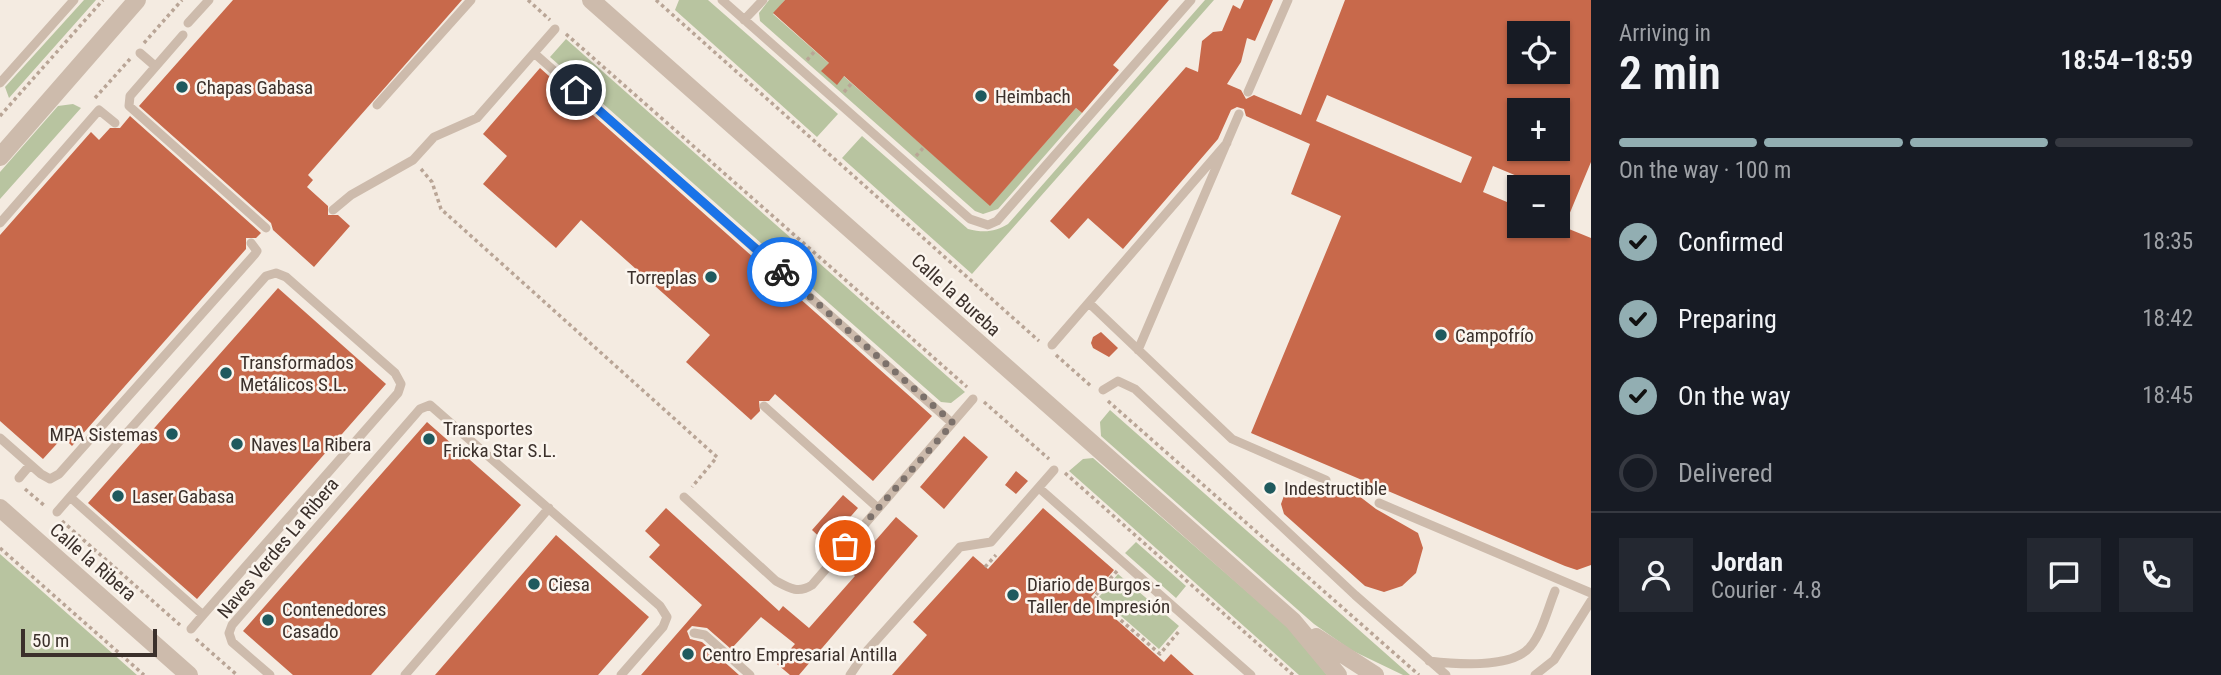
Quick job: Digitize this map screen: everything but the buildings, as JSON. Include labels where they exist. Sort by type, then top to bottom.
[{"type":"street","points":[[0,157],[138,0]]},
{"type":"street","name":"Calle la Bureba","points":[[592,0],[1293,621],[1375,675]]},
{"type":"street","name":"Calle la Ribera","points":[[0,508],[189,675]]},
{"type":"street","name":"Calle la Bureba","points":[[1293,621],[1338,675]]},
{"type":"lane","points":[[0,83],[74,0]]},
{"type":"lane","points":[[188,23],[209,0]]},
{"type":"lane","points":[[377,105],[471,0]]},
{"type":"lane","points":[[722,0],[970,219],[988,225],[997,221],[1191,0]]},
{"type":"lane","points":[[744,20],[763,0]]},
{"type":"lane","points":[[1248,92],[1288,0]]},
{"type":"lane","points":[[333,210],[351,195],[413,160],[434,137],[454,131],[477,118],[555,29]]},
{"type":"lane","points":[[183,35],[130,96],[129,106],[266,228]]},
{"type":"lane","points":[[140,53],[155,66]]},
{"type":"lane","points":[[534,53],[953,423]]},
{"type":"lane","points":[[0,223],[97,107],[115,122]]},
{"type":"lane","points":[[1138,350],[1239,114]]},
{"type":"lane","points":[[1052,345],[1227,143]]},
{"type":"lane","points":[[0,438],[30,466],[50,479],[59,474],[255,254],[257,251],[251,243]]},
{"type":"lane","points":[[57,512],[266,276],[276,273],[286,277],[394,373],[401,384],[398,393],[191,629]]},
{"type":"lane","points":[[1089,303],[1232,439],[1326,480]]},
{"type":"lane","points":[[1103,390],[1118,381],[1135,390],[1446,675]]},
{"type":"lane","points":[[684,497],[776,581],[792,590],[804,590],[812,585],[973,399]]},
{"type":"lane","name":"Naves Verdes La Ribera","points":[[270,675],[232,642],[229,633],[232,625],[420,409],[430,405],[660,606],[667,617],[663,628],[621,675]]},
{"type":"lane","points":[[764,406],[878,508]]},
{"type":"lane","points":[[18,480],[30,466]]},
{"type":"lane","points":[[850,675],[865,653],[960,547],[991,542],[1054,470]]},
{"type":"lane","points":[[1039,488],[1251,675]]},
{"type":"lane","points":[[70,497],[203,615]]},
{"type":"lane","points":[[1379,503],[1591,593]]},
{"type":"lane","points":[[405,675],[550,508]]},
{"type":"lane","points":[[1428,661],[1464,666],[1521,653],[1533,644],[1555,591]]},
{"type":"lane","points":[[1535,675],[1553,660],[1591,601]]},
{"type":"lane","points":[[694,633],[705,635],[750,675]]},
{"type":"path","points":[[0,116],[103,0]]},
{"type":"path","points":[[528,0],[1293,675]]},
{"type":"path","points":[[656,0],[1419,675]]},
{"type":"path","points":[[413,160],[432,182],[441,209],[717,457],[684,497]]},
{"type":"path","points":[[18,480],[237,675]]},
{"type":"path","points":[[0,548],[144,675]]},
{"type":"path","points":[[1118,569],[1094,597],[1103,605],[1160,654],[1183,626]]},
{"type":"green space","points":[[84,0],[96,0],[9,98],[5,87]]},
{"type":"green space","points":[[679,0],[708,0],[838,114],[817,137],[675,10]]},
{"type":"green space","points":[[769,0],[785,0],[773,14],[990,205],[1076,108],[1082,113],[998,209],[983,214],[975,211],[760,21],[759,13]]},
{"type":"green space","points":[[1205,0],[1214,0],[972,274],[842,158],[862,136],[968,229],[999,229],[1008,224]]},
{"type":"green space","points":[[566,39],[965,392],[951,403],[941,402],[550,57]]},
{"type":"green space","points":[[73,104],[81,108],[0,199],[0,172],[58,106]]},
{"type":"green space","points":[[1110,410],[1410,675],[1403,675],[1351,650],[1314,624],[1101,436],[1100,422]]},
{"type":"green space","points":[[1093,458],[1288,627],[1327,675],[1299,675],[1069,471],[1083,459]]},
{"type":"green space","points":[[1136,542],[1186,586],[1176,598],[1125,553]]},
{"type":"green space","points":[[0,554],[137,675],[0,675]]},
{"type":"green space","points":[[1118,574],[1179,626],[1159,649],[1099,597]]},
{"type":"way so far","points":[[782,272],[953,423],[845,546]]},
{"type":"place","name":"Chapas Gabasa","points":[[182,87]]},
{"type":"place","name":"Heimbach","points":[[981,96]]},
{"type":"place","name":"Torreplas","points":[[711,277]]},
{"type":"place","name":"Campofrío","points":[[1441,335]]},
{"type":"place","name":"Transformados Metálicos S.L.","points":[[226,373]]},
{"type":"place","name":"MPA Sistemas","points":[[172,434]]},
{"type":"place","name":"Transportes Fricka Star S.L.","points":[[429,439]]},
{"type":"place","name":"Naves La Ribera","points":[[237,444]]},
{"type":"place","name":"Indestructible","points":[[1270,488]]},
{"type":"place","name":"Laser Gabasa","points":[[118,496]]},
{"type":"place","name":"Ciesa","points":[[534,584]]},
{"type":"place","name":"Diario de Burgos - Taller de Impresión","points":[[1013,595]]},
{"type":"place","name":"Contenedores Casado","points":[[268,620]]},
{"type":"place","name":"Centro Empresarial Antilla","points":[[688,654]]},
{"type":"route","points":[[576,90],[782,272]]}]
